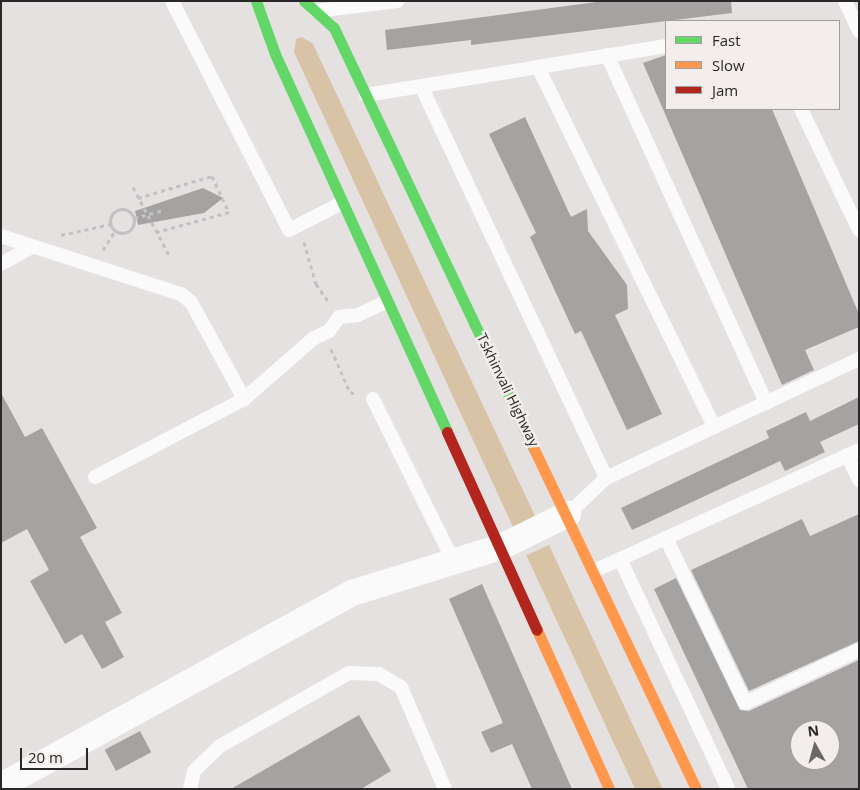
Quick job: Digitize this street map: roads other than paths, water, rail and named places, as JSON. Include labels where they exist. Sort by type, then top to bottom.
[{"type":"main road","points":[[256,1],[275,54],[386,302],[501,547],[609,789]]},
{"type":"main road","name":"Tskhinvali Highway","points":[[304,1],[334,28],[596,570],[696,789]]},
{"type":"street","points":[[1,786],[352,592],[501,547],[568,514]]},
{"type":"lane","points":[[172,1],[289,230],[342,203]]},
{"type":"lane","points":[[315,12],[397,1]]},
{"type":"lane","points":[[845,1],[859,31]]},
{"type":"lane","points":[[366,95],[665,46]]},
{"type":"lane","points":[[608,55],[766,403]]},
{"type":"lane","points":[[538,67],[714,427]]},
{"type":"lane","points":[[421,86],[606,478]]},
{"type":"lane","points":[[801,110],[859,230]]},
{"type":"lane","points":[[1,236],[181,294],[191,302],[244,399]]},
{"type":"lane","points":[[1,264],[32,247]]},
{"type":"lane","points":[[95,477],[244,399],[314,338],[328,331],[339,317],[358,315],[386,302]]},
{"type":"lane","points":[[568,514],[606,478],[859,359]]},
{"type":"lane","points":[[372,399],[454,562]]},
{"type":"lane","points":[[596,570],[853,453],[859,480]]},
{"type":"lane","points":[[666,538],[745,703],[859,650]]},
{"type":"lane","points":[[620,559],[728,789]]},
{"type":"lane","points":[[190,789],[194,772],[220,746],[349,673],[379,674],[401,687],[445,789]]}]
